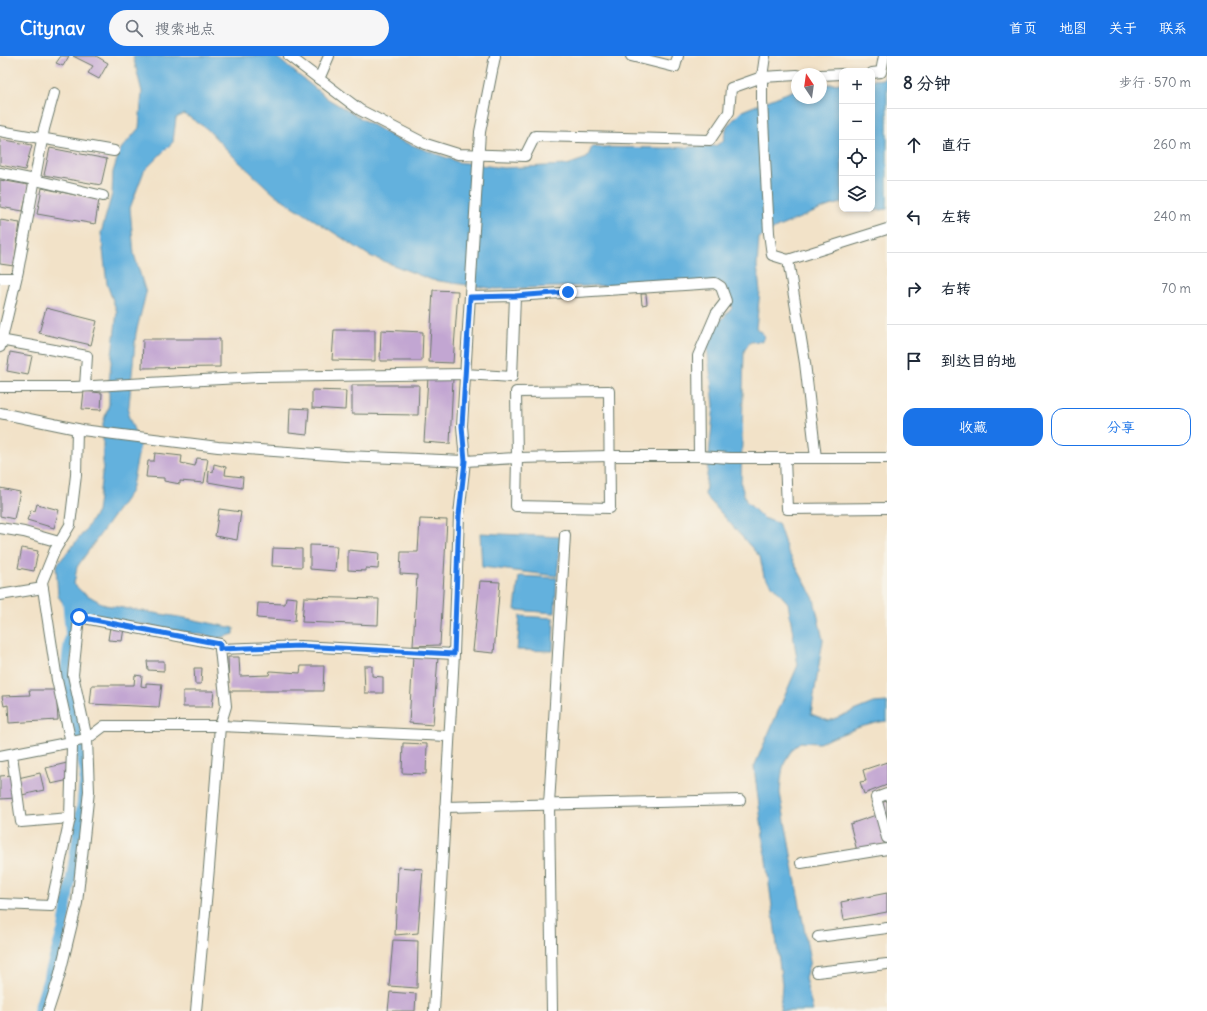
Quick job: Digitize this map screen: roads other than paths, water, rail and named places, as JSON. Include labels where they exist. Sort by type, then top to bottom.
[{"type":"street","points":[[289,56],[360,110],[426,144],[458,154],[525,156],[535,136],[710,140],[728,112],[731,88],[762,77],[791,76]]},
{"type":"street","points":[[319,79],[329,56]]},
{"type":"street","points":[[434,1011],[448,736],[454,654],[459,515],[465,461],[462,426],[478,154],[480,132],[495,56]]},
{"type":"street","points":[[631,56],[675,67],[678,56]]},
{"type":"street","points":[[766,56],[762,77],[762,101],[769,233],[772,255],[788,260],[887,229]]},
{"type":"street","points":[[875,72],[881,72],[884,56]]},
{"type":"street","points":[[827,74],[839,74]]},
{"type":"street","points":[[54,93],[43,138],[16,278],[4,332],[0,342],[87,356],[84,386]]},
{"type":"street","points":[[0,131],[114,152]]},
{"type":"street","points":[[0,173],[103,196]]},
{"type":"street","points":[[788,260],[805,363],[816,458]]},
{"type":"street","points":[[0,278],[16,278]]},
{"type":"street","points":[[470,293],[515,296],[715,283],[721,287],[726,301],[716,314],[698,356],[699,456]]},
{"type":"street","points":[[515,296],[512,377],[516,392],[516,506],[610,508],[609,391],[516,392]]},
{"type":"street","points":[[0,387],[84,386],[258,377],[466,374],[512,377]]},
{"type":"street","points":[[0,413],[80,429],[226,448],[345,456],[465,461],[517,458],[610,456],[887,458]]},
{"type":"street","points":[[0,904],[51,906],[70,818],[72,747],[57,680],[42,582],[55,550],[70,525],[80,429]]},
{"type":"street","points":[[785,458],[787,509],[887,508]]},
{"type":"street","points":[[0,528],[24,532],[59,542]]},
{"type":"street","points":[[552,1011],[549,805],[566,536]]},
{"type":"street","points":[[0,595],[43,588]]},
{"type":"street","points":[[48,1011],[59,977],[77,903],[89,791],[87,739],[73,675],[79,617],[220,644],[226,706],[220,726],[210,860],[196,1011]]},
{"type":"street","points":[[220,649],[300,646],[454,654]]},
{"type":"street","points":[[0,756],[12,755],[87,739],[104,726],[220,726],[448,736]]},
{"type":"street","points":[[12,755],[21,822],[70,818]]},
{"type":"street","points":[[887,794],[876,798],[887,838]]},
{"type":"street","points":[[445,807],[740,800]]},
{"type":"street","points":[[802,863],[887,849]]},
{"type":"street","points":[[818,937],[887,928]]},
{"type":"street","points":[[817,972],[887,964]]},
{"type":"water","points":[[133,56],[275,56],[328,99],[396,139],[458,162],[503,168],[567,165],[587,158],[592,147],[666,148],[715,146],[723,141],[727,126],[742,111],[791,91],[791,104],[827,104],[827,84],[839,83],[839,204],[829,206],[778,227],[759,238],[757,266],[760,291],[756,328],[764,335],[763,341],[750,342],[744,351],[741,484],[746,501],[763,518],[778,523],[787,550],[814,599],[823,640],[811,714],[829,721],[873,703],[887,702],[887,721],[860,727],[819,743],[800,742],[786,759],[782,770],[780,793],[810,961],[805,978],[813,1011],[780,1011],[782,984],[754,767],[798,665],[788,603],[764,576],[760,557],[705,495],[714,405],[707,346],[711,331],[732,308],[723,283],[496,289],[432,280],[370,256],[274,194],[236,159],[206,128],[184,114],[176,118],[173,142],[144,171],[130,208],[134,254],[146,293],[136,333],[128,415],[140,445],[131,491],[77,567],[74,584],[82,592],[105,605],[185,618],[234,628],[234,634],[219,638],[79,613],[67,609],[58,596],[56,566],[84,532],[97,512],[103,467],[103,423],[109,404],[109,381],[117,312],[107,284],[101,233],[112,194],[113,172],[120,150],[139,128],[142,92]]},
{"type":"water","points":[[887,65],[887,209],[875,211],[875,80],[884,79]]},
{"type":"water","points":[[480,533],[561,537],[557,576],[482,567]]},
{"type":"water","points":[[519,576],[557,578],[555,613],[515,610]]},
{"type":"water","points":[[520,616],[554,618],[553,651],[517,650]]},
{"type":"waterway","points":[[38,1011],[63,928],[79,827],[85,774],[65,673],[70,634],[67,597]]}]
